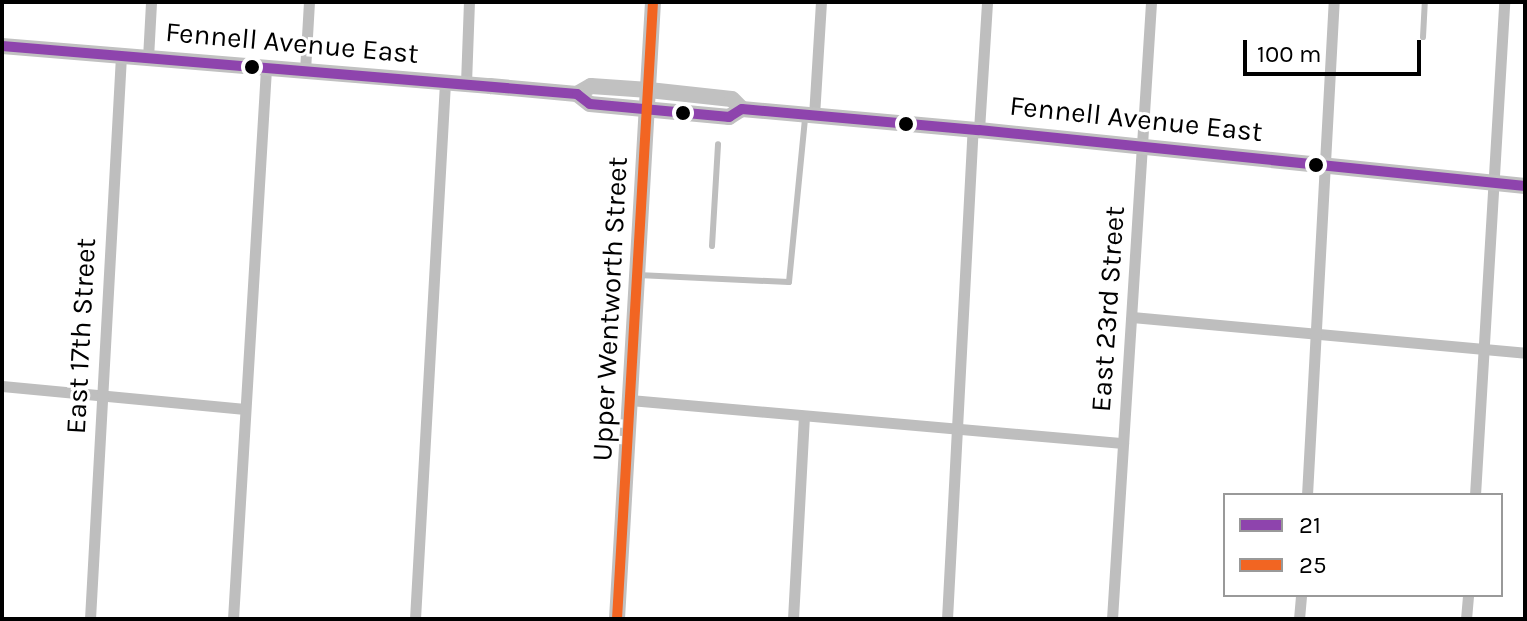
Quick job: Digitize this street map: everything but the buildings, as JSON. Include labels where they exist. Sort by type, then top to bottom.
[{"type":"main road","name":"Upper Wentworth Street","points":[[617,619],[653,2]]},
{"type":"main road","name":"Fennell Avenue East","points":[[2,46],[466,83],[577,94],[590,104],[729,117],[742,109],[1328,164],[1525,186]]},
{"type":"main road","name":"Fennell Avenue East","points":[[577,94],[591,86],[649,90],[732,99],[742,109]]},
{"type":"street","points":[[148,58],[151,2]]},
{"type":"street","points":[[305,71],[309,2]]},
{"type":"street","points":[[466,83],[469,2]]},
{"type":"street","points":[[809,115],[821,2]]},
{"type":"street","points":[[947,619],[976,130],[987,2]]},
{"type":"street","name":"East 23rd Street","points":[[1112,619],[1151,2]]},
{"type":"street","points":[[1307,493],[1328,164],[1334,2]]},
{"type":"street","points":[[1475,493],[1504,2]]},
{"type":"street","name":"East 17th Street","points":[[90,619],[121,56]]},
{"type":"street","points":[[233,619],[266,69]]},
{"type":"street","points":[[415,619],[445,82]]},
{"type":"street","points":[[1132,317],[1525,353]]},
{"type":"street","points":[[2,386],[245,409]]},
{"type":"street","points":[[630,400],[1123,443]]},
{"type":"street","points":[[793,619],[804,416]]},
{"type":"street","points":[[1299,619],[1301,597]]},
{"type":"street","points":[[1466,619],[1468,597]]},
{"type":"lane","points":[[1423,37],[1425,2]]},
{"type":"lane","points":[[638,275],[789,282],[809,115]]},
{"type":"lane","points":[[712,246],[718,144]]},
{"type":"transit line","name":"25","points":[[617,619],[653,2]]},
{"type":"transit line","name":"21","points":[[2,46],[577,94],[590,104],[729,117],[742,109],[979,130],[1525,186]]}]
